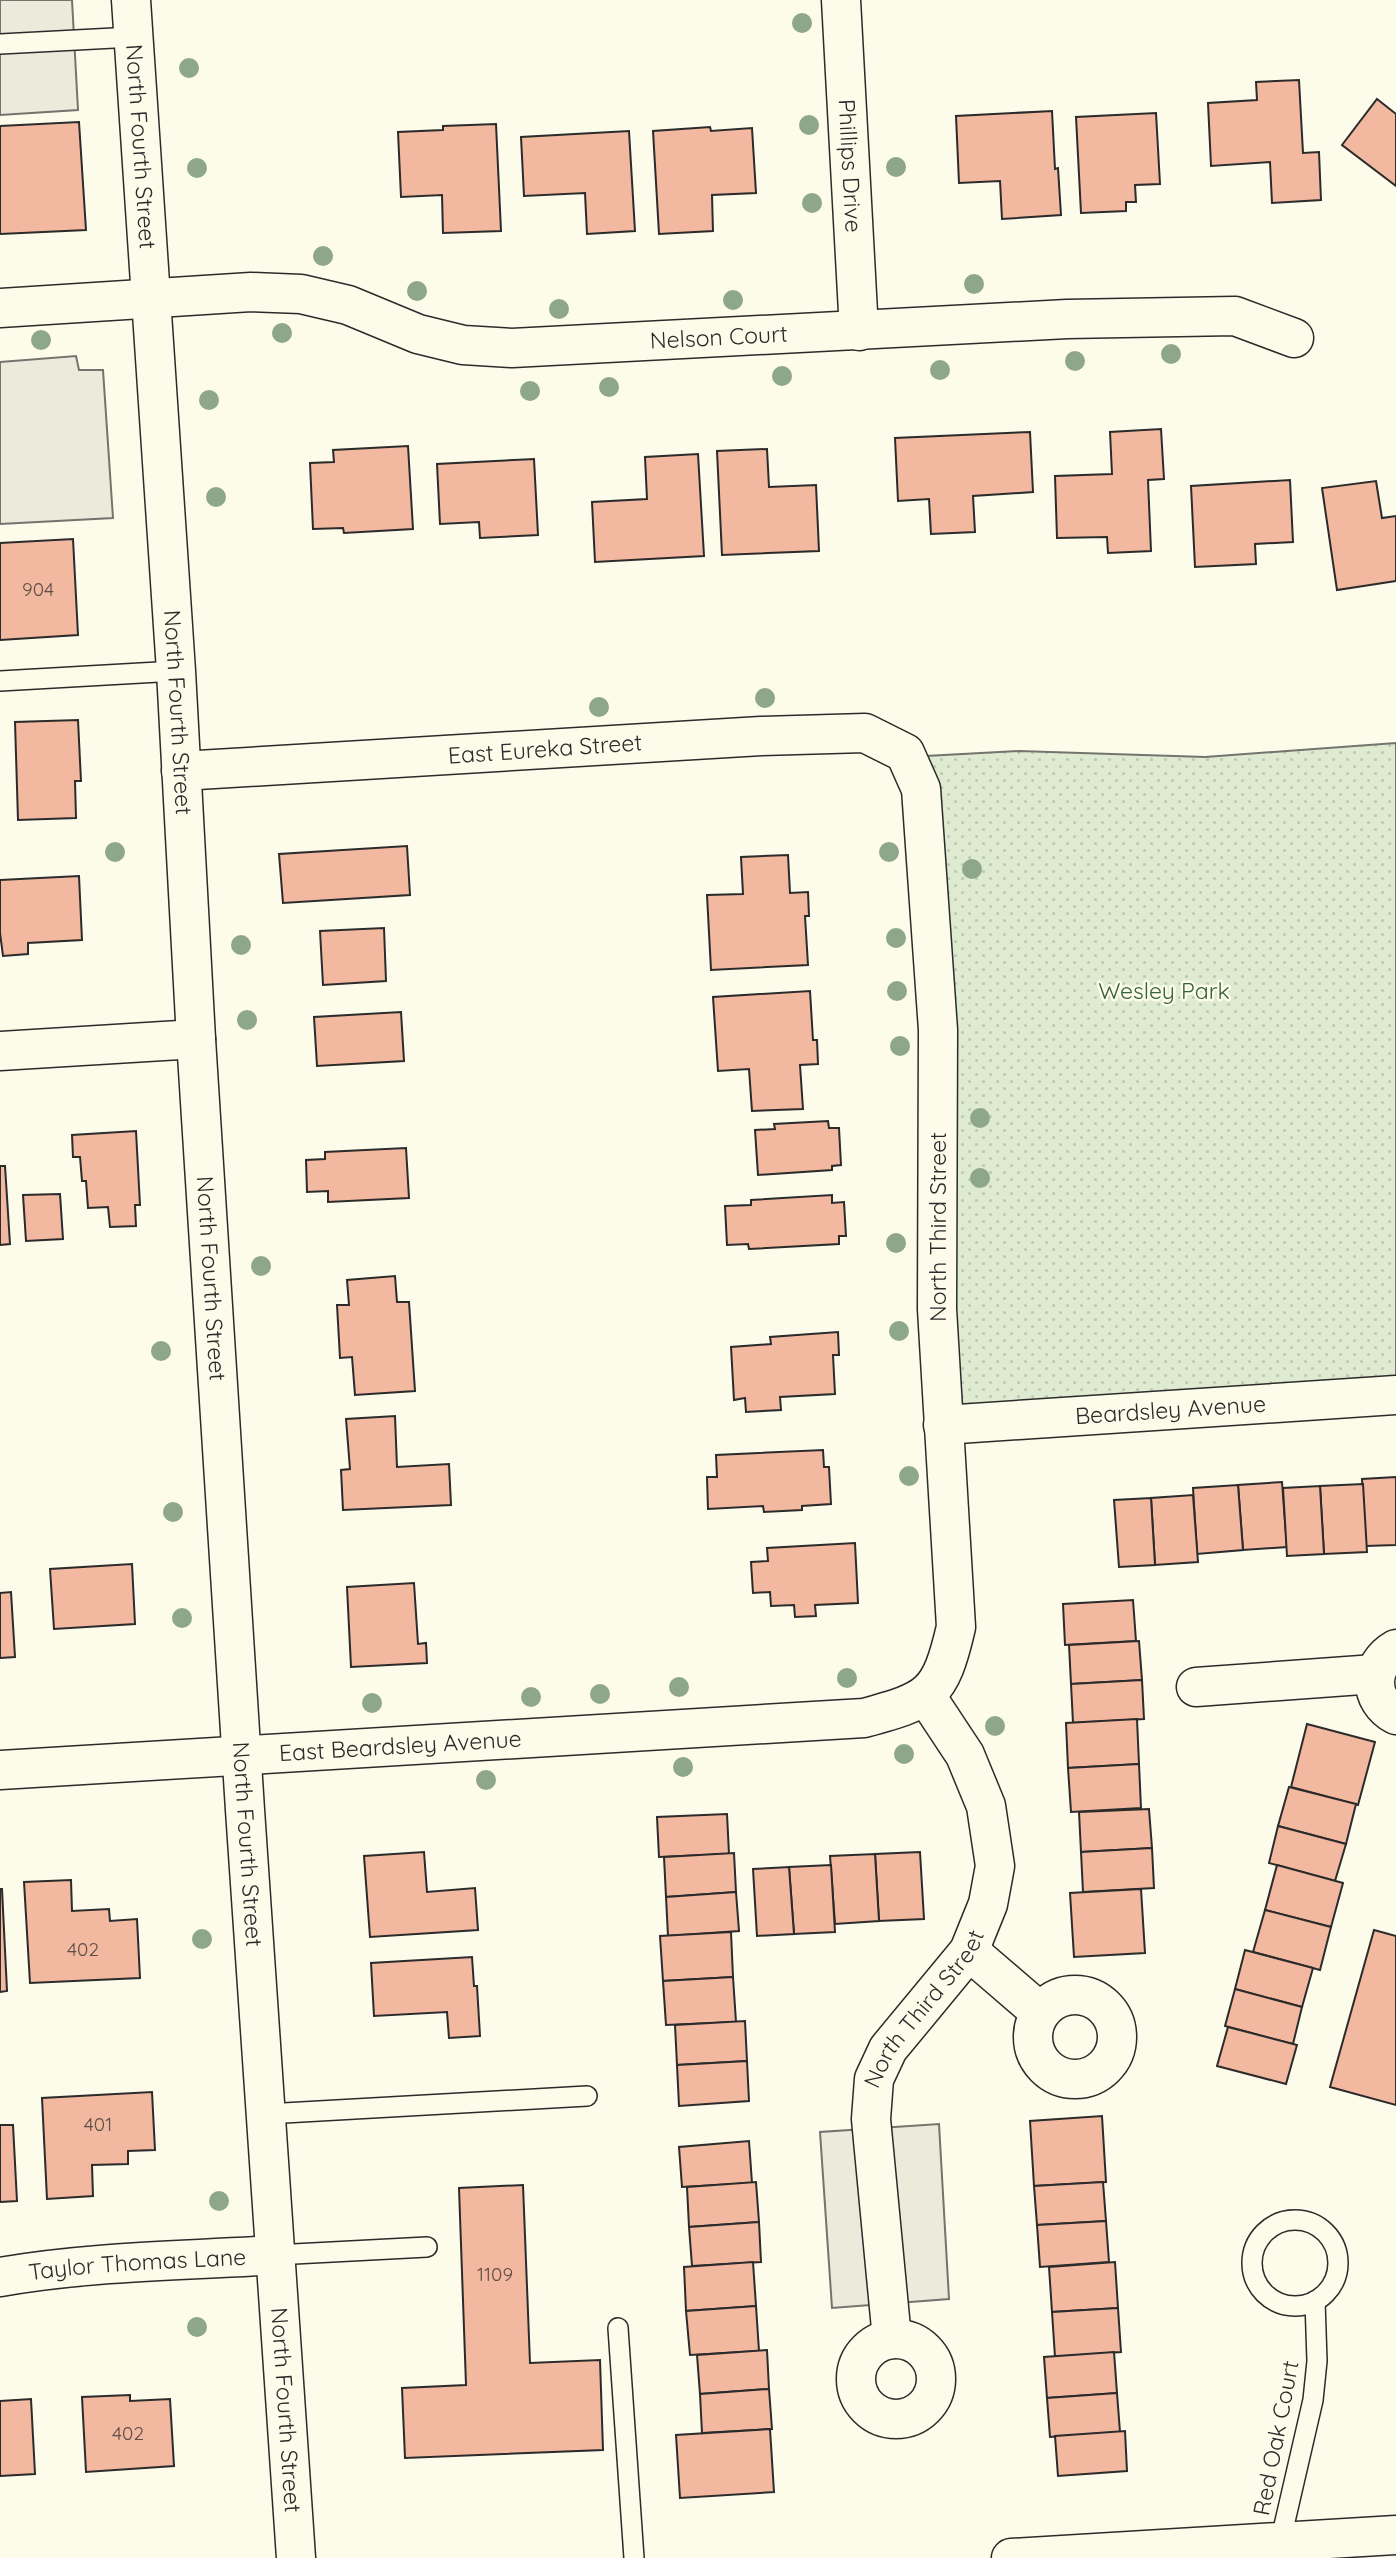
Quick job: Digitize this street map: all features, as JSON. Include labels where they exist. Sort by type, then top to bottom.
[{"type":"street","name":"Phillips Drive","points":[[841,0],[859,331]]},
{"type":"street","name":"North Fourth Street","points":[[132,18],[296,2558]]},
{"type":"street","name":"Nelson Court","points":[[0,308],[251,292],[301,295],[348,304],[418,334],[463,345],[512,348],[1067,319],[1235,316],[1294,338]]},
{"type":"street","name":"East Eureka Street","points":[[181,771],[774,735],[864,733],[905,753]]},
{"type":"street","name":"North Third Street","points":[[892,2339],[871,2119],[874,2079],[888,2049],[969,1951],[988,1904],[995,1866],[986,1806],[965,1755],[926,1696],[936,1684],[949,1659],[956,1627],[937,1309],[938,1030],[921,789],[905,753]]},
{"type":"street","points":[[0,1051],[196,1039]]},
{"type":"street","name":"Beardsley Avenue","points":[[943,1425],[1396,1395]]},
{"type":"street","points":[[1196,1687],[1385,1662],[1377,1698],[1384,1708],[1396,1715]]},
{"type":"street","name":"East Beardsley Avenue","points":[[0,1770],[864,1718],[900,1708],[926,1696]]},
{"type":"street","points":[[969,1951],[1040,2012]]},
{"type":"street","name":"Taylor Thomas Lane","points":[[0,2277],[42,2269],[89,2265],[275,2255]]},
{"type":"street","points":[[1011,2558],[1278,2550],[1396,2535]]},
{"type":"lane","points":[[0,44],[132,18]]},
{"type":"lane","points":[[0,681],[176,671]]},
{"type":"lane","points":[[266,2114],[587,2096]]},
{"type":"lane","points":[[1306,2221],[1319,2227],[1336,2250],[1338,2265],[1335,2279],[1327,2291],[1315,2301],[1288,2306],[1275,2301],[1255,2282],[1252,2254],[1257,2241],[1266,2230],[1278,2223],[1306,2221]]},
{"type":"lane","points":[[275,2255],[427,2247]]},
{"type":"lane","name":"Red Oak Court","points":[[1278,2550],[1313,2400],[1317,2361],[1315,2301]]},
{"type":"lane","points":[[618,2329],[634,2558]]},
{"type":"green space","name":"Wesley Park","points":[[1396,743],[1396,1381],[944,1424],[926,756],[1019,751],[1205,757]]},
{"type":"shaded area","points":[[0,0],[72,0],[78,110],[0,115]]},
{"type":"shaded area","points":[[76,356],[79,370],[103,370],[113,518],[0,524],[0,362]]},
{"type":"shaded area","points":[[939,2124],[949,2299],[832,2308],[820,2132]]},
{"type":"building","points":[[1299,80],[1303,153],[1319,152],[1321,200],[1272,203],[1270,162],[1211,166],[1208,103],[1257,100],[1256,82]]},
{"type":"building","points":[[1377,99],[1396,114],[1396,186],[1342,145]]},
{"type":"building","points":[[1052,111],[1061,215],[1002,219],[1000,181],[959,183],[956,116]]},
{"type":"building","points":[[1156,113],[1160,184],[1135,185],[1136,202],[1126,202],[1126,211],[1081,213],[1076,117]]},
{"type":"building","points":[[79,122],[86,230],[0,234],[0,126]]},
{"type":"building","points":[[496,124],[501,231],[443,233],[442,195],[401,197],[398,132],[443,130],[443,126]]},
{"type":"building","points":[[710,127],[711,131],[752,128],[756,193],[712,195],[713,231],[659,234],[653,131]]},
{"type":"building","points":[[629,131],[635,231],[587,234],[585,193],[524,196],[521,137]]},
{"type":"building","points":[[1161,429],[1164,479],[1148,480],[1151,551],[1108,553],[1107,537],[1057,538],[1055,476],[1112,474],[1110,432]]},
{"type":"building","points":[[1030,432],[1033,492],[973,496],[975,532],[931,534],[929,499],[898,501],[895,438]]},
{"type":"building","points":[[408,446],[413,529],[344,533],[343,528],[313,529],[310,463],[334,462],[333,450]]},
{"type":"building","points":[[767,449],[769,487],[816,485],[819,551],[722,555],[717,451]]},
{"type":"building","points":[[698,454],[704,556],[595,562],[592,502],[647,499],[645,457]]},
{"type":"building","points":[[534,459],[538,535],[480,538],[479,522],[440,524],[437,464]]},
{"type":"building","points":[[1290,480],[1293,542],[1255,544],[1256,564],[1195,567],[1191,486]]},
{"type":"building","points":[[1376,481],[1382,518],[1396,516],[1396,581],[1337,590],[1322,488]]},
{"type":"building","points":[[73,539],[78,635],[0,640],[0,543]]},
{"type":"building","points":[[78,720],[81,781],[75,781],[76,818],[18,820],[15,722]]},
{"type":"building","points":[[407,846],[410,895],[283,903],[279,854]]},
{"type":"building","points":[[788,855],[790,893],[808,892],[809,916],[805,916],[808,965],[711,970],[707,895],[743,894],[741,857]]},
{"type":"building","points":[[79,876],[82,940],[28,943],[28,954],[3,956],[0,880]]},
{"type":"building","points":[[384,928],[386,981],[323,985],[320,931]]},
{"type":"building","points":[[810,991],[813,1040],[817,1040],[818,1064],[800,1065],[803,1109],[752,1111],[749,1069],[718,1071],[713,997]]},
{"type":"building","points":[[401,1012],[404,1061],[317,1066],[314,1017]]},
{"type":"building","points":[[828,1121],[829,1128],[839,1128],[841,1165],[832,1166],[832,1170],[758,1175],[755,1130],[775,1129],[774,1124]]},
{"type":"building","points":[[136,1131],[140,1205],[135,1205],[136,1226],[110,1227],[108,1207],[88,1208],[86,1181],[82,1181],[80,1157],[73,1157],[72,1135]]},
{"type":"building","points":[[406,1148],[409,1198],[328,1202],[328,1191],[307,1192],[306,1160],[325,1159],[325,1152]]},
{"type":"building","points":[[0,1166],[5,1166],[10,1244],[0,1245]]},
{"type":"building","points":[[60,1194],[63,1239],[26,1241],[23,1195]]},
{"type":"building","points":[[832,1195],[832,1203],[844,1202],[846,1236],[839,1236],[839,1244],[749,1249],[748,1244],[727,1245],[725,1206],[751,1205],[751,1200]]},
{"type":"building","points":[[395,1276],[397,1302],[409,1302],[415,1391],[355,1395],[352,1357],[340,1358],[337,1305],[349,1305],[347,1280]]},
{"type":"building","points":[[838,1332],[839,1355],[833,1355],[835,1394],[780,1397],[781,1410],[746,1412],[745,1398],[734,1400],[731,1347],[771,1344],[770,1337]]},
{"type":"building","points":[[395,1416],[397,1467],[449,1464],[451,1505],[343,1510],[341,1470],[350,1469],[346,1419]]},
{"type":"building","points":[[823,1450],[824,1467],[829,1467],[831,1504],[802,1506],[802,1510],[764,1512],[763,1506],[708,1509],[707,1477],[717,1477],[716,1455]]},
{"type":"building","points":[[1396,1477],[1396,1545],[1366,1546],[1362,1479]]},
{"type":"building","points":[[1282,1482],[1287,1547],[1243,1550],[1238,1485]]},
{"type":"building","points":[[1363,1484],[1367,1552],[1324,1554],[1320,1486]]},
{"type":"building","points":[[1238,1485],[1243,1550],[1197,1554],[1193,1488]]},
{"type":"building","points":[[1320,1486],[1324,1554],[1287,1556],[1283,1488]]},
{"type":"building","points":[[1193,1495],[1198,1562],[1155,1565],[1151,1498]]},
{"type":"building","points":[[1151,1498],[1155,1565],[1119,1567],[1114,1500]]},
{"type":"building","points":[[855,1543],[858,1603],[815,1605],[816,1616],[795,1617],[794,1605],[771,1606],[770,1592],[753,1593],[751,1562],[768,1561],[767,1548]]},
{"type":"building","points":[[132,1564],[135,1624],[54,1629],[50,1569]]},
{"type":"building","points":[[414,1583],[418,1644],[426,1643],[427,1663],[351,1667],[347,1587]]},
{"type":"building","points":[[11,1592],[15,1657],[0,1658],[0,1593]]},
{"type":"building","points":[[1133,1600],[1136,1641],[1065,1645],[1063,1604]]},
{"type":"building","points":[[1139,1641],[1142,1680],[1071,1684],[1069,1645]]},
{"type":"building","points":[[1142,1680],[1144,1719],[1073,1723],[1071,1684]]},
{"type":"building","points":[[1137,1719],[1139,1764],[1068,1768],[1066,1723]]},
{"type":"building","points":[[1307,1724],[1375,1742],[1358,1805],[1291,1787]]},
{"type":"building","points":[[1139,1764],[1141,1808],[1071,1812],[1068,1768]]},
{"type":"building","points":[[1289,1787],[1356,1804],[1346,1844],[1278,1826]]},
{"type":"building","points":[[1149,1809],[1152,1848],[1081,1852],[1079,1812]]},
{"type":"building","points":[[727,1814],[729,1854],[659,1857],[657,1817]]},
{"type":"building","points":[[1278,1826],[1346,1844],[1335,1881],[1269,1863]]},
{"type":"building","points":[[1152,1848],[1154,1888],[1083,1892],[1081,1852]]},
{"type":"building","points":[[424,1852],[427,1892],[475,1888],[478,1930],[370,1937],[364,1856]]},
{"type":"building","points":[[920,1852],[924,1919],[879,1921],[875,1854]]},
{"type":"building","points":[[734,1853],[736,1892],[666,1897],[664,1857]]},
{"type":"building","points":[[875,1854],[879,1921],[835,1924],[830,1856]]},
{"type":"building","points":[[831,1865],[835,1932],[794,1934],[789,1867]]},
{"type":"building","points":[[1277,1865],[1343,1883],[1331,1927],[1265,1910]]},
{"type":"building","points":[[789,1867],[794,1934],[757,1936],[753,1869]]},
{"type":"building","points":[[71,1880],[72,1911],[109,1909],[110,1921],[137,1919],[140,1978],[30,1983],[24,1882]]},
{"type":"building","points":[[0,1889],[7,1991],[0,1992]]},
{"type":"building","points":[[1141,1889],[1145,1953],[1074,1957],[1070,1893]]},
{"type":"building","points":[[736,1892],[739,1931],[668,1936],[666,1897]]},
{"type":"building","points":[[1265,1910],[1331,1927],[1320,1970],[1253,1952]]},
{"type":"building","points":[[1374,1930],[1396,1936],[1396,2105],[1330,2087]]},
{"type":"building","points":[[731,1932],[733,1977],[663,1981],[660,1936]]},
{"type":"building","points":[[1245,1950],[1313,1968],[1302,2007],[1235,1989]]},
{"type":"building","points":[[472,1957],[480,2036],[449,2038],[447,2012],[374,2016],[371,1963]]},
{"type":"building","points":[[733,1977],[736,2022],[666,2025],[663,1981]]},
{"type":"building","points":[[1235,1989],[1302,2007],[1293,2044],[1225,2026]]},
{"type":"building","points":[[745,2021],[747,2061],[677,2065],[675,2025]]},
{"type":"building","points":[[1228,2027],[1297,2045],[1286,2084],[1217,2066]]},
{"type":"building","points":[[747,2061],[749,2101],[679,2106],[677,2065]]},
{"type":"building","points":[[152,2092],[155,2150],[128,2151],[128,2164],[92,2165],[93,2196],[47,2199],[42,2098]]},
{"type":"building","points":[[1102,2116],[1106,2182],[1034,2186],[1030,2121]]},
{"type":"building","points":[[0,2125],[13,2125],[17,2201],[0,2202]]},
{"type":"building","points":[[749,2141],[752,2183],[682,2187],[679,2147]]},
{"type":"building","points":[[756,2182],[759,2222],[689,2227],[687,2187]]},
{"type":"building","points":[[1103,2182],[1106,2221],[1037,2225],[1034,2186]]},
{"type":"building","points":[[523,2185],[530,2363],[600,2360],[603,2450],[405,2458],[402,2388],[466,2385],[459,2188]]},
{"type":"building","points":[[1106,2221],[1109,2262],[1040,2267],[1037,2225]]},
{"type":"building","points":[[759,2222],[761,2262],[692,2266],[689,2227]]},
{"type":"building","points":[[753,2262],[756,2306],[686,2311],[684,2267]]},
{"type":"building","points":[[1115,2262],[1118,2308],[1052,2312],[1049,2267]]},
{"type":"building","points":[[756,2306],[759,2351],[690,2355],[686,2311]]},
{"type":"building","points":[[1118,2308],[1121,2352],[1055,2357],[1052,2312]]},
{"type":"building","points":[[767,2350],[769,2389],[700,2394],[697,2355]]},
{"type":"building","points":[[1114,2352],[1117,2393],[1047,2398],[1044,2357]]},
{"type":"building","points":[[769,2389],[772,2429],[702,2433],[700,2394]]},
{"type":"building","points":[[1117,2393],[1120,2432],[1050,2437],[1047,2398]]},
{"type":"building","points":[[130,2395],[130,2401],[170,2399],[174,2466],[86,2472],[82,2397]]},
{"type":"building","points":[[31,2399],[35,2474],[0,2476],[0,2401]]},
{"type":"building","points":[[770,2429],[774,2492],[680,2498],[676,2435]]},
{"type":"building","points":[[1125,2431],[1127,2471],[1058,2476],[1055,2436]]}]
